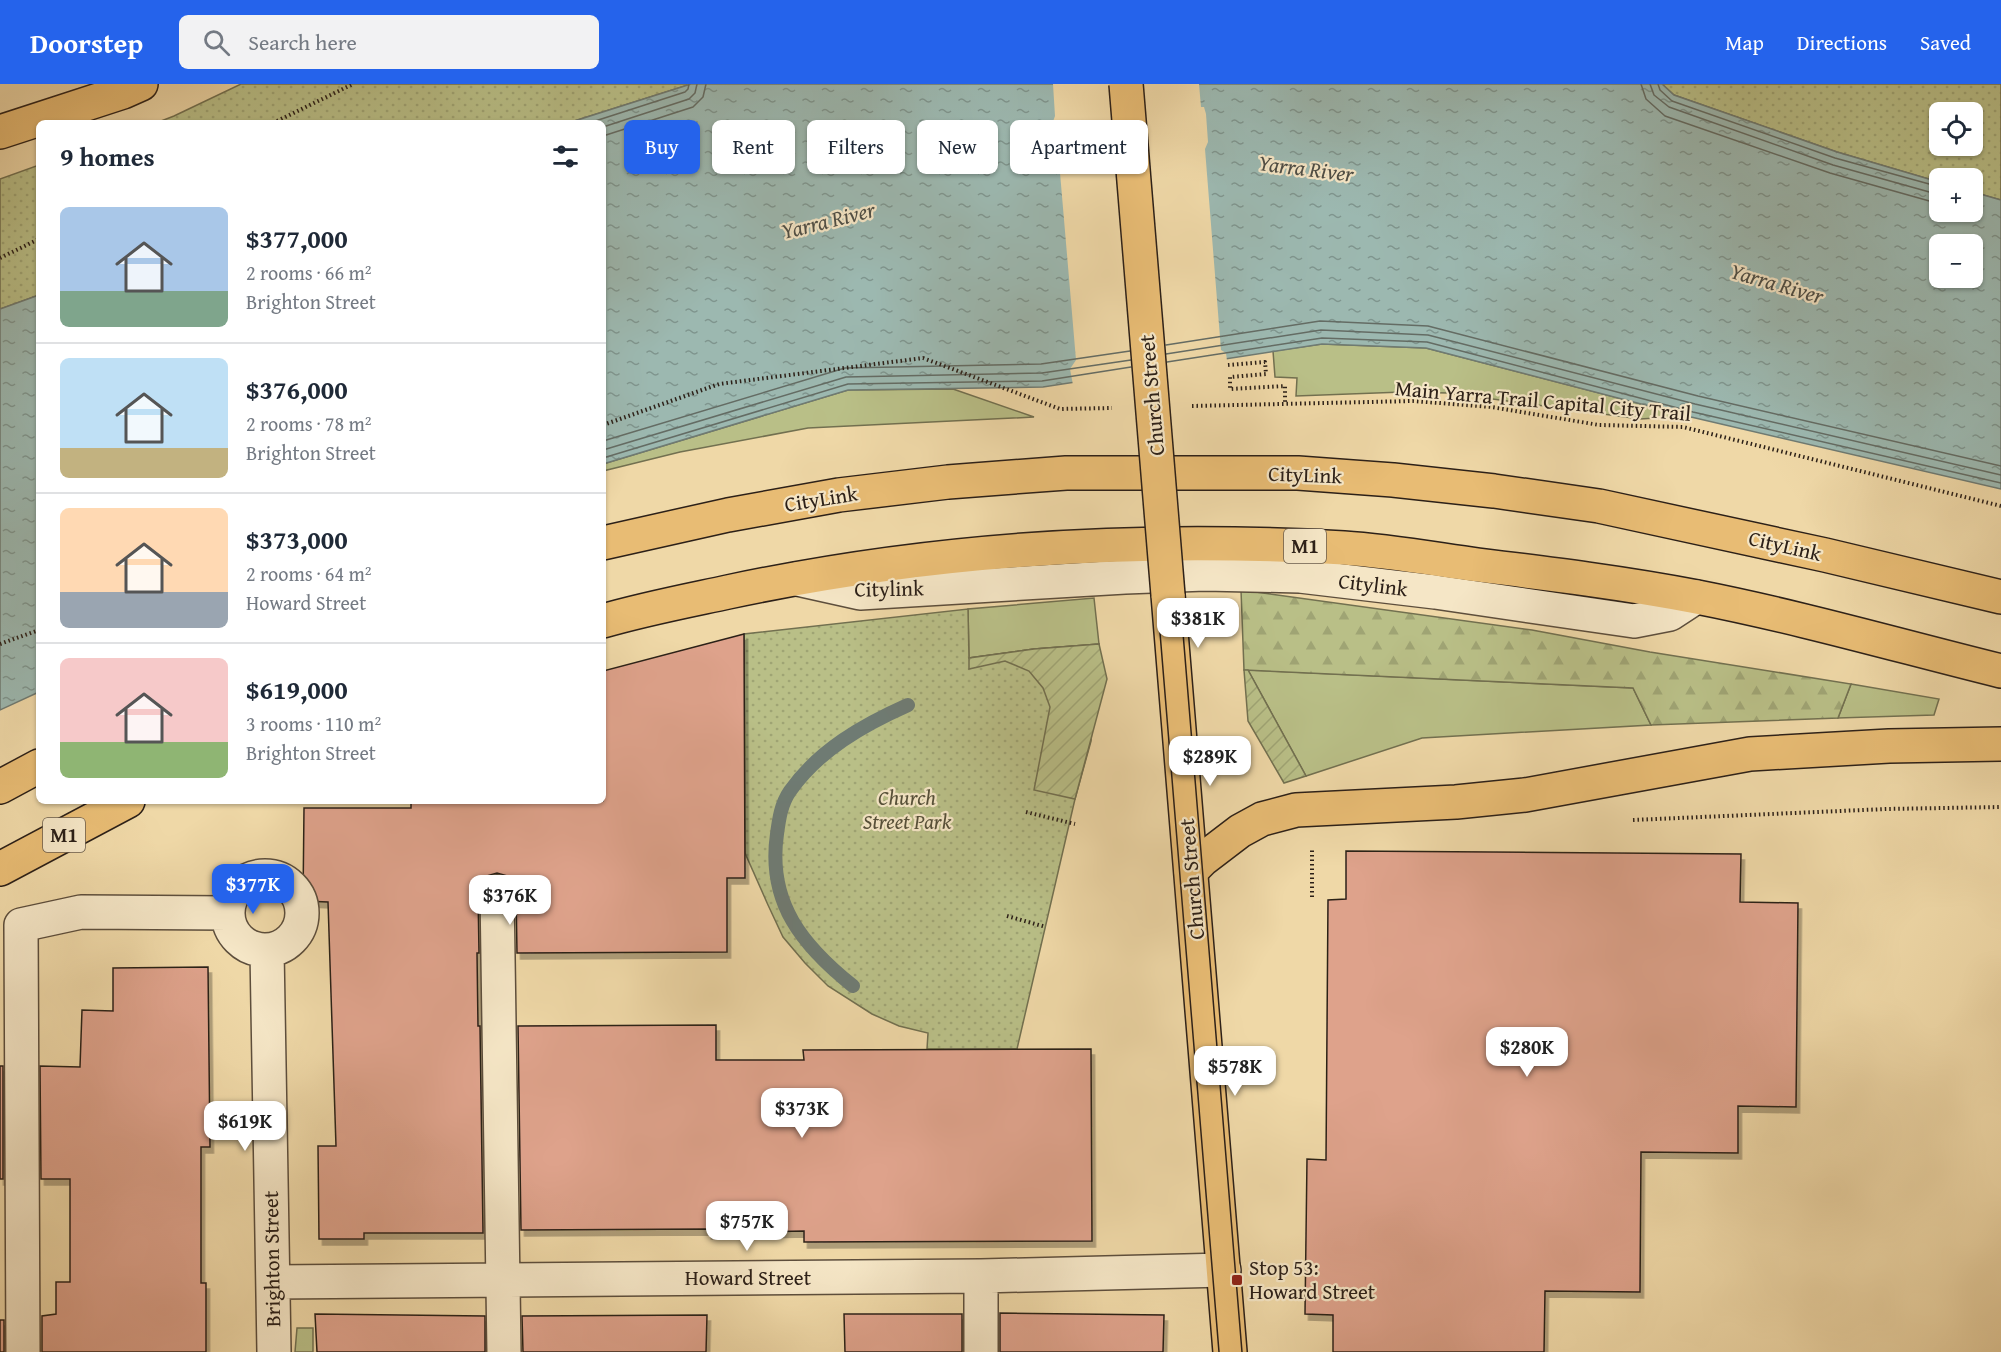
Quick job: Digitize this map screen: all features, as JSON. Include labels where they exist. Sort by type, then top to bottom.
[{"type":"main road","points":[[37,120],[141,84]]},
{"type":"main road","name":"Church Street","points":[[1126,84],[1230,1352]]},
{"type":"main road","points":[[0,132],[36,120]]},
{"type":"main road","name":"CityLink","points":[[606,542],[728,515],[839,495],[948,482],[1066,473],[1298,473],[1404,481],[1599,506],[2001,597]]},
{"type":"main road","name":"M1","points":[[606,620],[793,579],[886,565],[1008,551],[1121,545],[1245,544],[1349,549],[1561,575],[1696,597],[2001,671]]},
{"type":"main road","points":[[1191,871],[1240,831],[1262,819],[1296,810],[1456,802],[1515,796],[1750,754],[1889,746],[2001,744]]},
{"type":"main road","points":[[0,787],[36,768]]},
{"type":"main road","name":"M1","points":[[0,869],[122,804]]},
{"type":"street","points":[[267,876],[279,879],[290,886],[298,896],[302,907],[302,920],[290,941],[279,948],[255,949],[244,944],[235,936],[229,925],[228,913],[235,890],[244,882],[267,876]]},
{"type":"street","points":[[497,892],[504,1352]]},
{"type":"street","points":[[23,1352],[21,925],[81,912],[228,913]]},
{"type":"street","name":"Brighton Street","points":[[267,950],[274,1352]]},
{"type":"street","name":"Howard Street","points":[[273,1282],[981,1276],[1224,1270]]},
{"type":"street","points":[[981,1276],[981,1352]]},
{"type":"path","points":[[279,120],[353,84]]},
{"type":"path","points":[[0,258],[36,240]]},
{"type":"path","points":[[606,424],[719,384],[923,358],[1032,400]]},
{"type":"path","points":[[1227,365],[1265,362],[1266,374],[1230,377],[1230,389],[1285,386],[1285,403]]},
{"type":"path","name":"Main Yarra Trail Capital City Trail","points":[[1252,404],[1413,401],[1492,407],[1599,425],[1683,427],[2001,506]]},
{"type":"path","points":[[0,644],[36,631]]},
{"type":"path","points":[[1630,820],[1886,809],[2001,807]]},
{"type":"path","points":[[1026,812],[1075,824]]},
{"type":"path","points":[[1312,847],[1312,897]]},
{"type":"path","points":[[1007,916],[1046,927]]},
{"type":"green space","points":[[241,84],[691,84],[577,120],[164,120]]},
{"type":"green space","points":[[1662,84],[2001,84],[2001,200],[1983,195],[1983,168],[1929,168],[1929,179],[1837,152],[1674,95]]},
{"type":"green space","points":[[36,166],[36,296],[0,309],[0,179]]},
{"type":"green space","points":[[1322,344],[1426,348],[1688,416],[1640,419],[1448,393],[1403,392],[1296,396],[1297,378],[1275,377],[1273,351]]},
{"type":"green space","points":[[953,389],[1034,417],[808,428],[680,452],[606,470],[606,463],[848,390]]},
{"type":"green space","points":[[1241,590],[1532,630],[1650,652],[1851,684],[1838,718],[1651,725],[1633,688],[1244,670]]},
{"type":"green space","points":[[1094,598],[1099,644],[1034,649],[969,658],[968,609]]},
{"type":"green space","name":"Church Street Park","points":[[968,609],[969,658],[1034,649],[1099,644],[1091,741],[1075,799],[1017,1049],[927,1049],[928,1033],[899,1026],[872,1014],[828,986],[783,937],[745,853],[744,634]]},
{"type":"green space","points":[[1099,644],[1107,679],[1075,799],[1034,790],[1050,707],[1043,688],[1029,671],[1005,661],[969,669],[969,658],[1034,649]]},
{"type":"green space","points":[[1244,670],[1248,670],[1306,776],[1284,783],[1248,721]]},
{"type":"green space","points":[[1248,670],[1633,688],[1651,725],[1422,738],[1306,776]]},
{"type":"green space","points":[[1851,684],[1939,699],[1934,715],[1838,718]]},
{"type":"green space","points":[[297,1328],[313,1328],[313,1352],[295,1352]]},
{"type":"water","name":"Yarra River","points":[[691,84],[1662,84],[1674,95],[1837,152],[1929,179],[1929,222],[1983,222],[1983,195],[2001,200],[2001,489],[1691,417],[1426,348],[1322,344],[1043,387],[848,390],[606,463],[606,120],[577,120]]},
{"type":"water","points":[[36,296],[36,693],[0,710],[0,309]]},
{"type":"pier","points":[[1053,84],[1199,84],[1201,107],[1204,107],[1206,114],[1208,142],[1205,149],[1221,350],[1226,353],[1227,361],[1073,385],[1070,369],[1076,360],[1060,174],[1148,174],[1148,120],[1054,120]]},
{"type":"building","points":[[744,634],[745,878],[727,878],[727,952],[517,953],[516,892],[513,883],[507,876],[497,873],[487,876],[480,883],[478,892],[479,953],[477,953],[483,1233],[364,1233],[364,1239],[319,1239],[318,1146],[336,1146],[328,902],[303,901],[304,808],[411,808],[411,804],[606,804],[606,670]]},
{"type":"building","points":[[1346,851],[1741,854],[1740,902],[1798,903],[1796,1107],[1738,1106],[1738,1153],[1641,1152],[1640,1292],[1545,1291],[1544,1352],[1333,1352],[1333,1315],[1305,1314],[1307,1159],[1326,1160],[1328,900],[1346,899]]},
{"type":"building","points":[[208,967],[210,1147],[201,1147],[201,1283],[206,1283],[206,1352],[42,1352],[42,1316],[56,1314],[56,1282],[70,1282],[70,1179],[41,1179],[40,1066],[80,1067],[82,1010],[113,1011],[113,968]]},
{"type":"building","points":[[716,1025],[716,1060],[804,1060],[803,1050],[1091,1049],[1092,1241],[804,1242],[804,1231],[708,1233],[708,1229],[521,1230],[518,1026]]},
{"type":"building","points":[[0,1066],[3,1066],[3,1179],[0,1179]]},
{"type":"building","points":[[1000,1313],[1164,1315],[1163,1352],[1000,1352]]},
{"type":"building","points":[[315,1314],[485,1316],[485,1352],[317,1352]]},
{"type":"building","points":[[844,1314],[962,1314],[962,1352],[845,1352]]},
{"type":"building","points":[[707,1315],[706,1352],[523,1352],[522,1316]]},
{"type":"building","points":[[0,1320],[4,1320],[4,1352],[0,1352]]},
{"type":"waterway","points":[[853,986],[804,939],[783,902],[775,859],[780,817],[784,801],[790,791],[814,763],[859,730],[908,705]]},
{"type":"tram line","points":[[1115,84],[1219,1352]]},
{"type":"tram line","points":[[1138,84],[1242,1352]]},
{"type":"place","name":"Stop 53: Howard Street","points":[[1237,1280]]}]
